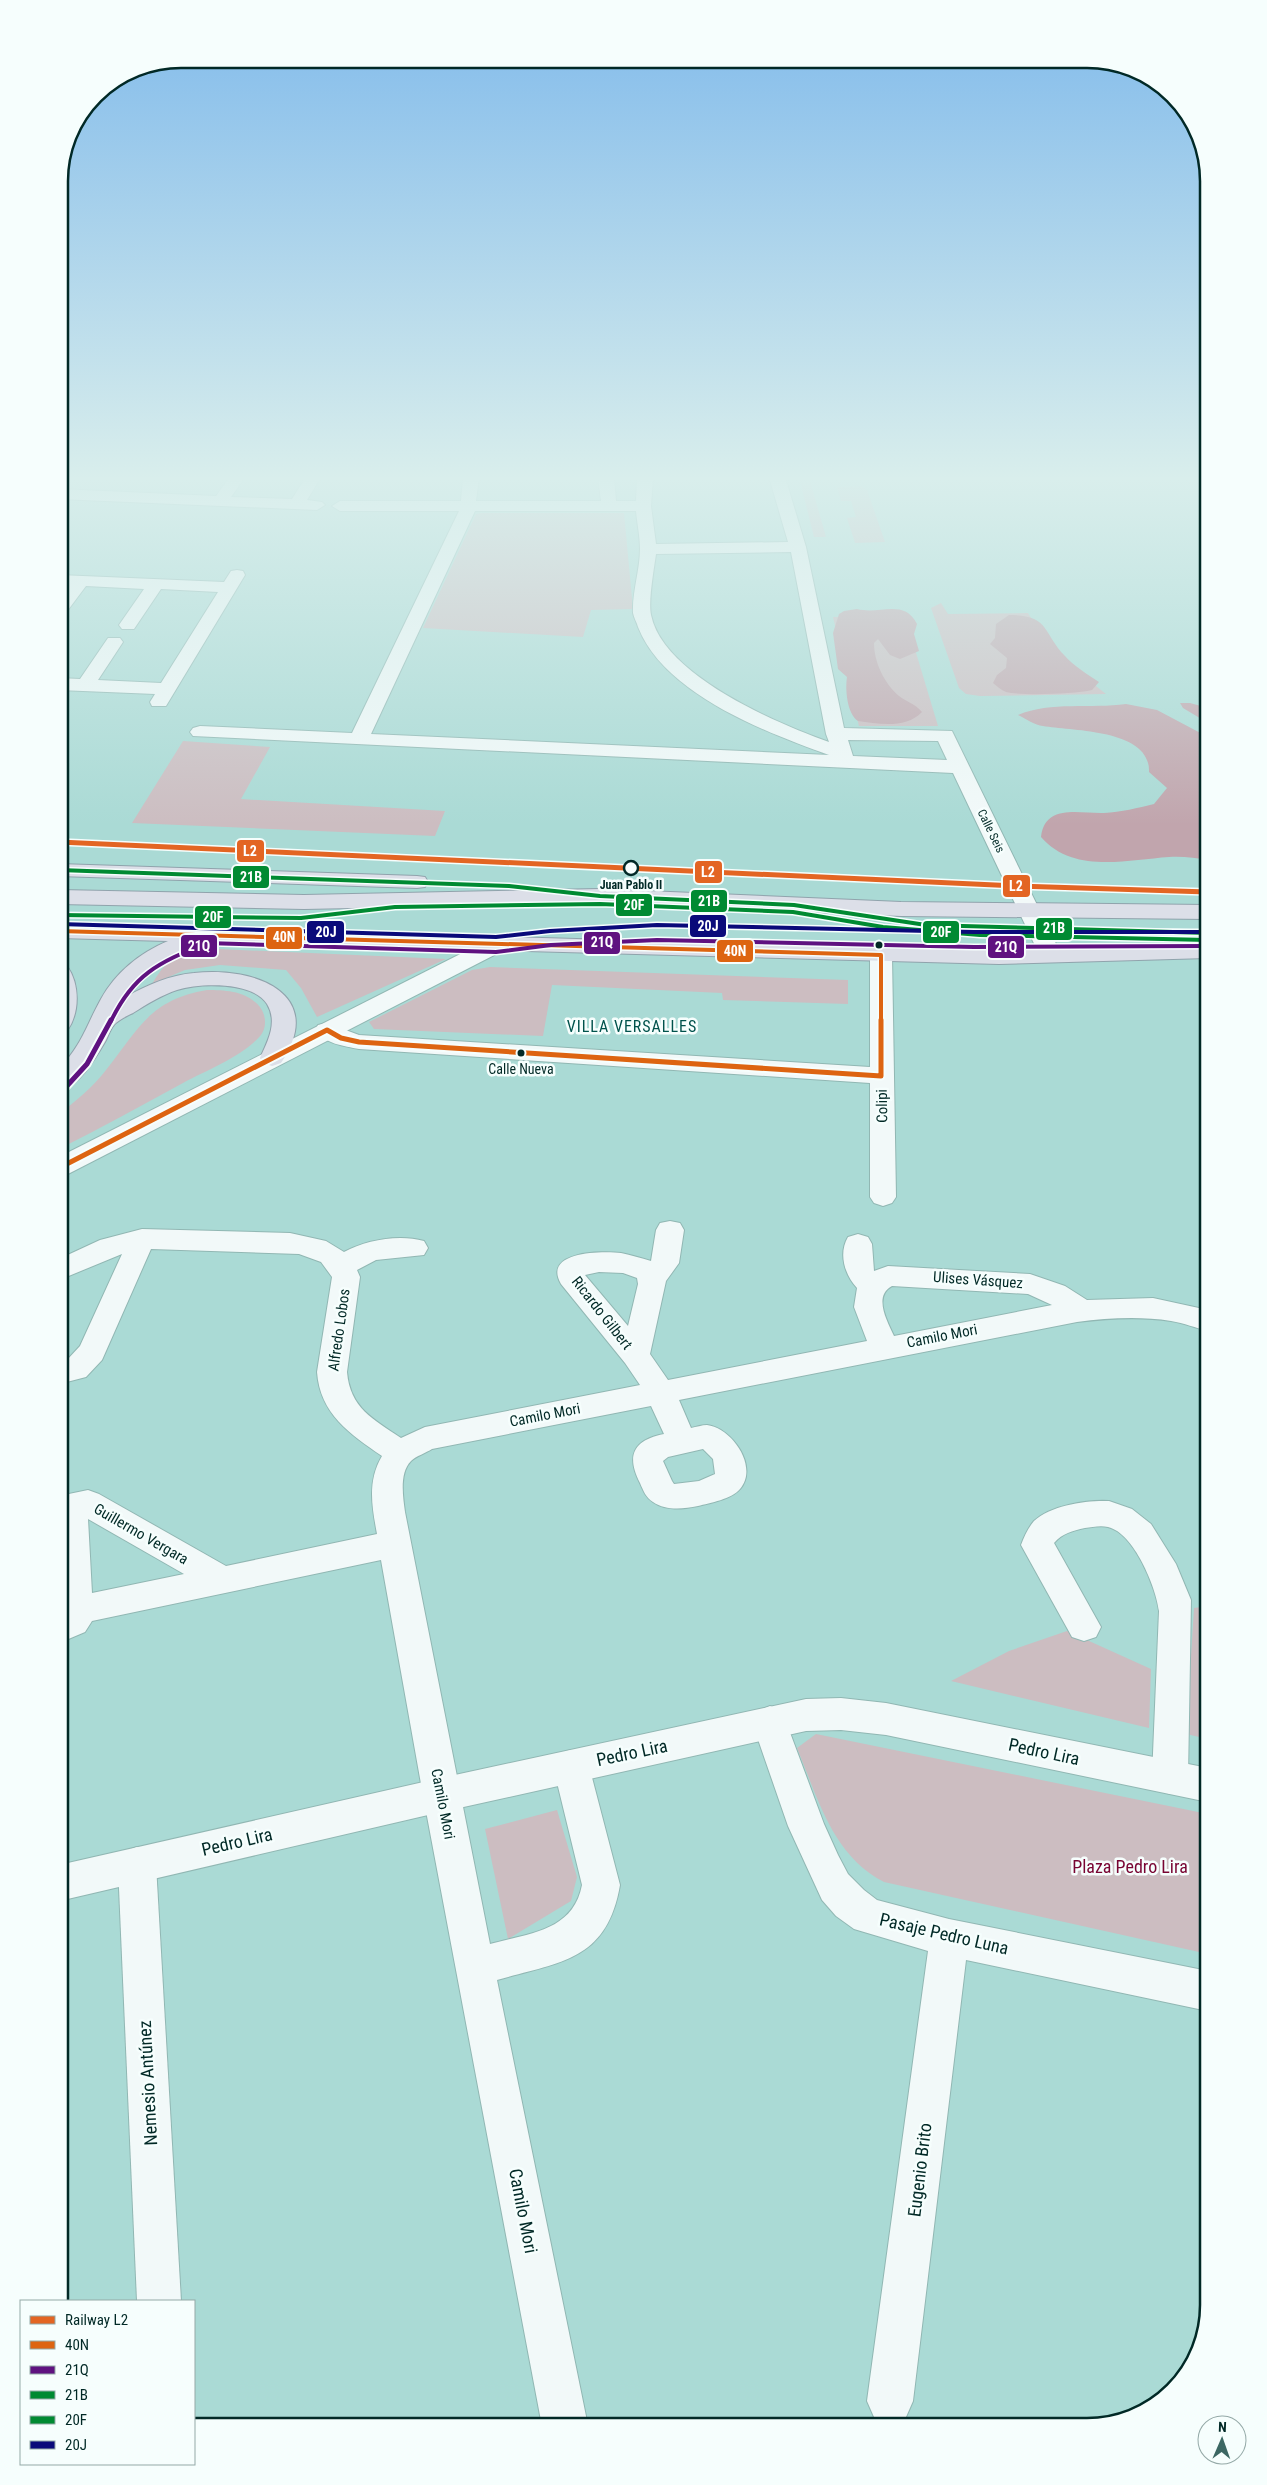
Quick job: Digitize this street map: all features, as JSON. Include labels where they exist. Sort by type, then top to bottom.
[{"type":"highway","points":[[68,870],[509,886],[600,896]]},
{"type":"highway","points":[[68,897],[304,902],[600,896],[882,908],[1200,912]]},
{"type":"highway","points":[[68,931],[880,955],[999,956],[1200,951]]},
{"type":"highway","points":[[68,1074],[81,1060],[94,1040],[116,993],[137,969],[167,950],[205,935]]},
{"type":"highway","points":[[102,1021],[147,995],[170,985],[197,979],[234,979],[264,989],[277,999],[282,1006],[285,1028],[272,1058]]},
{"type":"street","points":[[128,625],[150,593]]},
{"type":"street","points":[[68,685],[163,696],[226,593]]},
{"type":"street","points":[[359,739],[428,593]]},
{"type":"street","points":[[644,593],[642,614],[647,631],[662,656],[686,676],[740,710],[844,758]]},
{"type":"street","points":[[807,593],[836,734],[844,758]]},
{"type":"street","points":[[85,686],[114,642]]},
{"type":"street","points":[[200,732],[844,758],[960,767]]},
{"type":"street","name":"Calle Seis","points":[[836,734],[945,735],[1050,954]]},
{"type":"street","points":[[68,1163],[496,945]]},
{"type":"street","name":"Colipi","points":[[880,955],[883,1197]]},
{"type":"street","points":[[328,1030],[341,1038],[359,1042],[881,1076]]},
{"type":"street","name":"Ricardo Gilbert","points":[[635,1355],[652,1278],[665,1263],[670,1230]]},
{"type":"street","points":[[68,1371],[76,1369],[92,1352],[142,1239]]},
{"type":"street","points":[[68,1266],[110,1247],[142,1239],[312,1246],[323,1250],[342,1266],[351,1258],[368,1251],[414,1248]]},
{"type":"street","points":[[858,1244],[859,1272],[871,1286],[868,1294],[869,1308],[885,1347]]},
{"type":"street","name":"Ricardo Gilbert","points":[[652,1278],[645,1268],[638,1265],[591,1262],[576,1265],[570,1274],[635,1355],[660,1392],[682,1440]]},
{"type":"street","name":"Alfredo Lobos","points":[[342,1266],[346,1277],[332,1379],[335,1398],[352,1418],[400,1453]]},
{"type":"street","name":"Ulises Vásquez","points":[[871,1286],[878,1280],[899,1275],[1015,1282],[1030,1284],[1055,1293],[1082,1310]]},
{"type":"street","name":"Camilo Mori","points":[[562,2417],[394,1544],[387,1480],[400,1453],[425,1439],[885,1347],[1082,1310],[1104,1307],[1148,1308],[1200,1319]]},
{"type":"street","name":"Guillermo Vergara","points":[[70,1619],[76,1604],[72,1508],[75,1504],[81,1502],[88,1503],[223,1580]]},
{"type":"street","points":[[1084,1627],[1038,1545],[1040,1536],[1048,1527],[1059,1521],[1099,1513],[1109,1514],[1130,1522],[1136,1529],[1166,1575],[1174,1591],[1176,1611],[1170,1777]]},
{"type":"street","name":"Guillermo Vergara","points":[[70,1619],[223,1580],[394,1544]]},
{"type":"street","name":"Pedro Lira","points":[[68,1881],[571,1766],[770,1722],[815,1715],[842,1714],[886,1719],[1200,1783]]},
{"type":"street","name":"Pasaje Pedro Luna","points":[[770,1722],[806,1826],[835,1887],[850,1903],[868,1916],[949,1938],[1200,1989]]},
{"type":"street","points":[[475,1967],[561,1944],[585,1928],[593,1917],[599,1902],[601,1885],[571,1766]]},
{"type":"street","name":"Nemesio Antúnez","points":[[137,1865],[156,2300]]},
{"type":"street","name":"Eugenio Brito","points":[[890,2401],[949,1938]]},
{"type":"green space","points":[[439,593],[631,593],[633,609],[591,610],[583,637],[423,628]]},
{"type":"green space","points":[[941,603],[948,614],[1028,613],[1044,637],[1073,667],[1106,694],[980,696],[966,694],[959,688],[931,608]]},
{"type":"green space","points":[[905,616],[938,726],[859,726],[833,617]]},
{"type":"green space","points":[[183,741],[270,747],[241,799],[445,811],[435,836],[132,823]]},
{"type":"green space","points":[[194,948],[446,959],[317,1017],[301,988],[286,970],[220,965],[185,970],[152,984],[169,961]]},
{"type":"green space","points":[[490,967],[848,980],[848,1004],[723,1000],[722,993],[552,985],[543,1036],[374,1029],[369,1022],[472,970]]},
{"type":"green space","points":[[207,990],[221,990],[236,992],[249,998],[260,1007],[265,1017],[265,1025],[261,1035],[244,1050],[225,1062],[68,1144],[68,1107],[96,1082],[147,1018],[171,1001]]},
{"type":"green space","points":[[1200,1607],[1200,1737],[1186,1734],[1194,1608]]},
{"type":"green space","points":[[1067,1631],[1151,1669],[1149,1728],[951,1681],[1009,1651]]},
{"type":"green space","name":"Plaza Pedro Lira","points":[[816,1734],[1200,1812],[1200,1952],[884,1882],[866,1871],[851,1857],[839,1841],[820,1805],[797,1748]]},
{"type":"green space","points":[[557,1810],[577,1877],[571,1901],[508,1939],[485,1829]]},
{"type":"shaded area","points":[[857,609],[898,609],[912,616],[917,624],[914,634],[919,651],[900,659],[890,655],[878,639],[874,643],[878,665],[884,679],[899,696],[922,712],[908,721],[883,724],[858,721],[851,713],[846,688],[847,677],[838,669],[833,633],[839,614],[844,611]]},
{"type":"shaded area","points":[[1009,615],[1032,618],[1039,622],[1069,660],[1099,682],[1092,690],[1061,693],[1014,693],[1006,692],[999,688],[993,683],[997,675],[1006,668],[1007,658],[990,644],[995,638],[996,624]]},
{"type":"shaded area","points":[[1180,703],[1200,706],[1200,718],[1183,708]]},
{"type":"shaded area","points":[[1126,704],[1157,710],[1200,733],[1200,859],[1174,857],[1118,862],[1084,860],[1068,856],[1054,849],[1041,837],[1044,826],[1049,819],[1056,815],[1075,812],[1095,813],[1129,810],[1154,804],[1167,788],[1149,772],[1146,758],[1137,747],[1124,740],[1090,731],[1040,725],[1018,715],[1044,708]]},
{"type":"rail line","name":"L2","points":[[68,842],[1017,886],[1200,892]]},
{"type":"transit line","name":"21B","points":[[68,870],[509,886],[600,896],[794,905],[926,925],[1200,933]]},
{"type":"transit line","name":"20F","points":[[68,915],[301,918],[395,907],[600,904],[793,912],[883,927],[980,935],[1200,940]]},
{"type":"transit line","name":"20J","points":[[68,924],[496,937],[550,931],[657,925],[974,932],[1200,932]]},
{"type":"transit line","name":"40N","points":[[68,931],[881,955],[881,1076],[359,1042],[341,1038],[327,1030],[68,1163]]},
{"type":"transit line","name":"21Q","points":[[68,1085],[87,1064],[100,1044],[116,1010],[132,985],[162,962],[206,943],[496,952],[551,945],[657,940],[974,947],[1200,946]]},
{"type":"place","name":"Juan Pablo II","points":[[631,868]]},
{"type":"place","name":"Calle Nueva","points":[[521,1053]]},
{"type":"district","name":"VILLA VERSALLES","points":[[632,1026]]}]
